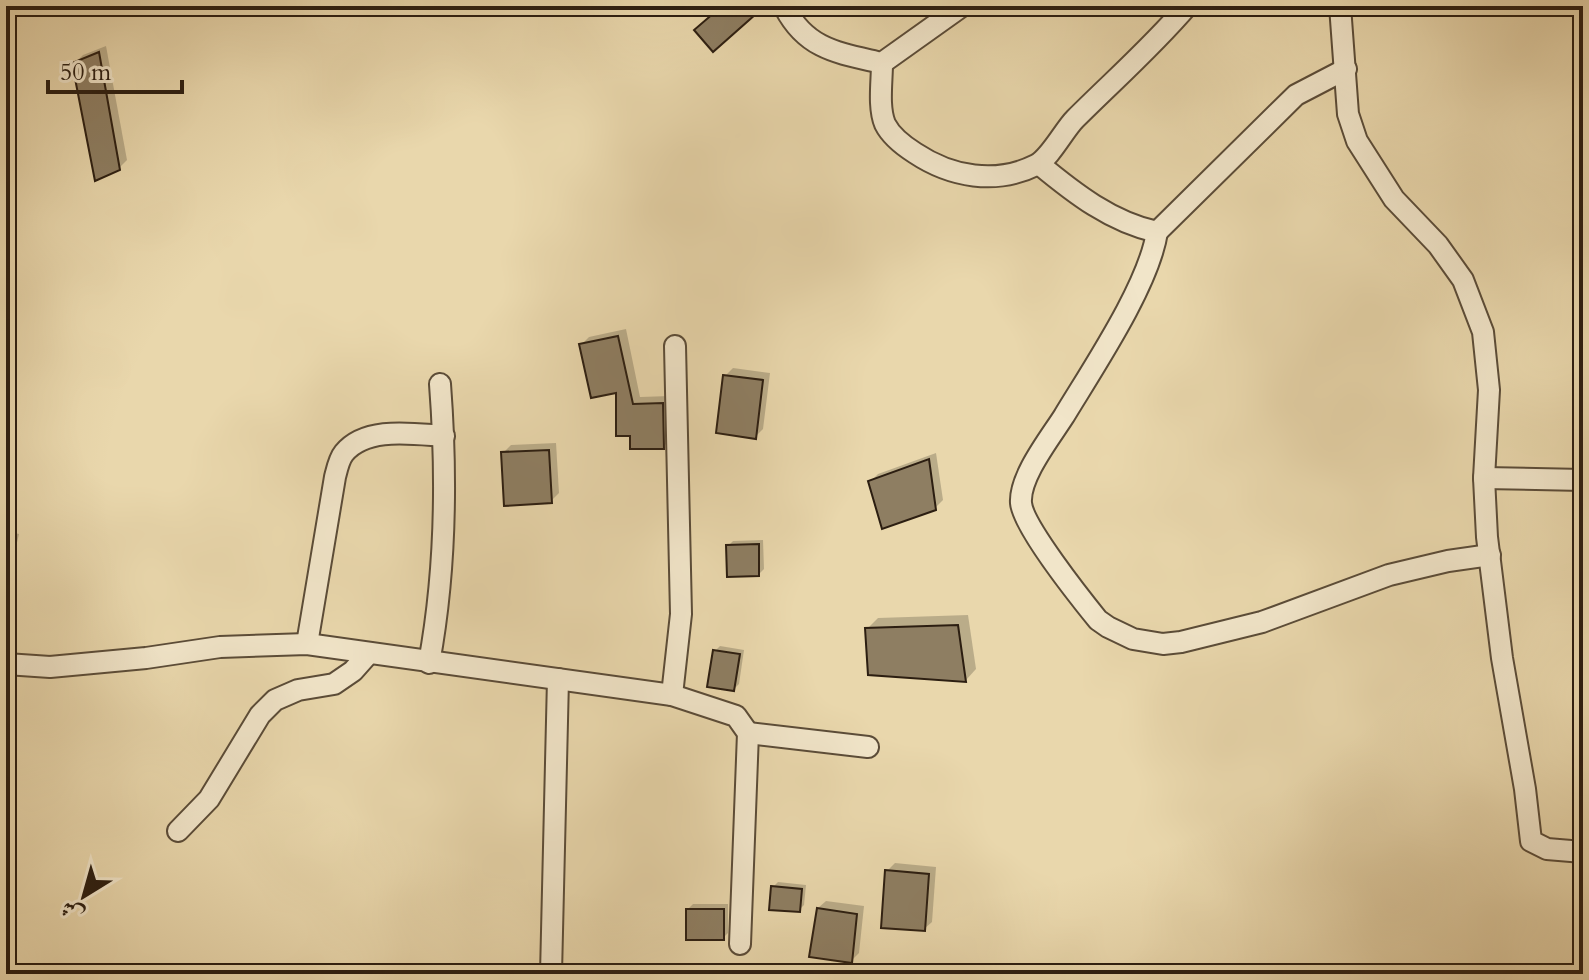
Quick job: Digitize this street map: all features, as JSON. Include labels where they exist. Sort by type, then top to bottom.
[{"type":"street","points":[[785,8],[796,29],[812,39],[835,52],[882,63],[962,6]]},
{"type":"street","points":[[882,63],[883,120],[890,133],[932,164],[954,174],[977,177],[1006,174],[1039,164],[1073,121],[1136,62],[1187,6]]},
{"type":"street","points":[[1340,6],[1348,114],[1357,141],[1394,199],[1438,245],[1463,280],[1483,332],[1489,390],[1484,478],[1490,555],[1502,658],[1531,841],[1547,849],[1583,852]]},
{"type":"street","points":[[1346,69],[1296,95],[1157,232],[1154,253],[1086,379],[1033,466],[1023,488],[1021,504],[1030,528],[1098,620],[1133,639],[1163,644],[1262,622],[1389,575],[1490,555]]},
{"type":"street","points":[[1039,164],[1086,200],[1128,223],[1157,232]]},
{"type":"street","points":[[672,695],[681,614],[675,346]]},
{"type":"street","points":[[429,663],[439,609],[444,436],[440,384]]},
{"type":"street","points":[[307,644],[335,477],[342,454],[355,443],[376,435],[444,436]]},
{"type":"street","points":[[1484,478],[1583,480]]},
{"type":"street","points":[[6,664],[50,667],[220,647],[307,644],[672,695],[736,716],[748,733],[740,944]]},
{"type":"street","points":[[178,831],[209,799],[260,715],[275,700],[298,690],[334,684],[353,671],[369,653]]},
{"type":"street","points":[[551,974],[558,679]]},
{"type":"street","points":[[748,733],[868,747]]},
{"type":"building","points":[[722,6],[765,6],[713,52],[694,30]]},
{"type":"building","points":[[99,52],[120,170],[95,181],[72,63]]},
{"type":"building","points":[[618,336],[633,404],[663,403],[664,449],[630,449],[630,436],[616,436],[616,393],[591,398],[579,344]]},
{"type":"building","points":[[723,375],[763,380],[756,439],[716,433]]},
{"type":"building","points":[[549,450],[552,503],[504,506],[501,452]]},
{"type":"building","points":[[929,459],[936,510],[882,529],[868,481]]},
{"type":"building","points":[[759,544],[759,576],[727,577],[726,545]]},
{"type":"building","points":[[958,625],[966,682],[868,675],[865,628]]},
{"type":"building","points":[[713,650],[740,654],[734,691],[707,687]]},
{"type":"building","points":[[885,870],[929,874],[925,931],[881,928]]},
{"type":"building","points":[[771,886],[802,889],[800,912],[769,910]]},
{"type":"building","points":[[817,908],[857,914],[852,963],[809,957]]},
{"type":"building","points":[[686,909],[724,909],[724,940],[686,940]]}]
